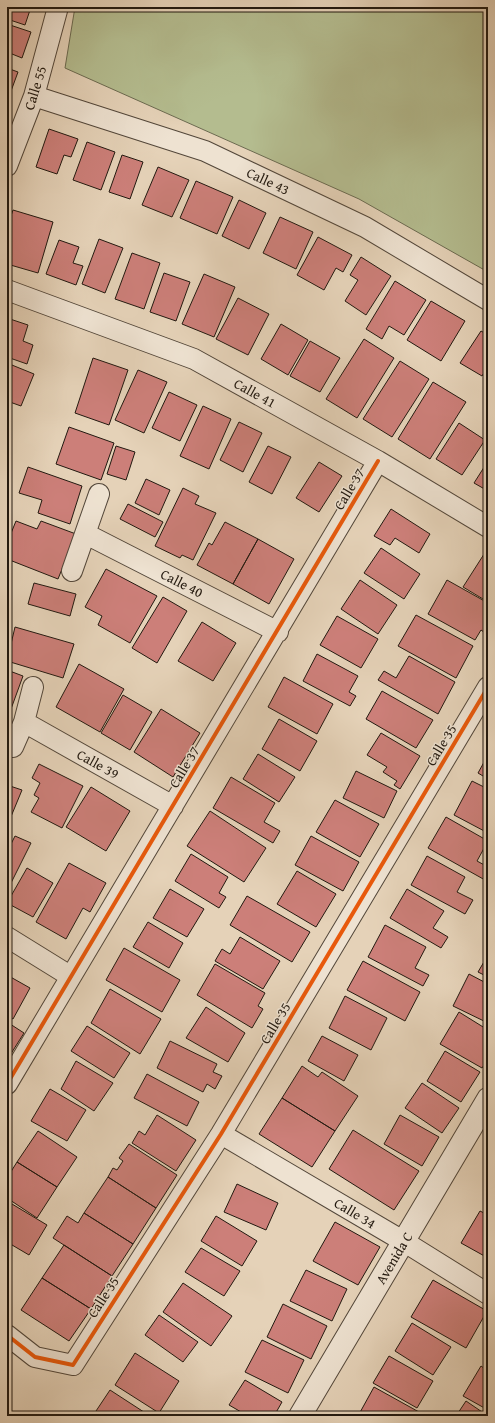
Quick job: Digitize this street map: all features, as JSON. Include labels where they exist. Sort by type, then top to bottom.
[{"type":"street","name":"Calle 55","points":[[7,166],[34,96],[58,7]]},
{"type":"street","name":"Calle 43","points":[[34,96],[205,152],[365,226],[488,300]]},
{"type":"street","name":"Calle 41","points":[[7,290],[194,359],[378,462],[488,526]]},
{"type":"street","name":"Calle 37","points":[[7,1084],[70,976],[278,632],[378,462]]},
{"type":"street","points":[[72,571],[99,494]]},
{"type":"street","name":"Calle 40","points":[[86,534],[278,632]]},
{"type":"street","points":[[13,747],[24,722],[33,687]]},
{"type":"street","name":"Calle 35","points":[[7,1335],[35,1357],[73,1365],[221,1134],[488,687]]},
{"type":"street","name":"Calle 39","points":[[24,722],[173,806]]},
{"type":"street","points":[[7,936],[70,976]]},
{"type":"street","name":"Avenida C","points":[[300,1416],[488,1100]]},
{"type":"street","name":"Calle 34","points":[[221,1134],[403,1241],[488,1294]]},
{"type":"green space","points":[[75,7],[488,7],[488,272],[359,199],[65,68]]},
{"type":"building","points":[[7,7],[31,7],[25,25],[7,19]]},
{"type":"building","points":[[7,24],[31,32],[22,58],[7,52]]},
{"type":"building","points":[[7,68],[18,72],[7,102]]},
{"type":"building","points":[[49,129],[78,139],[71,157],[64,155],[57,174],[36,167]]},
{"type":"building","points":[[87,142],[115,152],[101,190],[73,180]]},
{"type":"building","points":[[122,155],[143,162],[130,199],[109,192]]},
{"type":"building","points":[[158,167],[189,180],[172,217],[142,205]]},
{"type":"building","points":[[196,181],[233,197],[217,234],[180,218]]},
{"type":"building","points":[[239,200],[266,213],[249,249],[222,236]]},
{"type":"building","points":[[13,210],[53,222],[38,273],[7,264],[7,228]]},
{"type":"building","points":[[280,217],[313,232],[296,269],[263,253]]},
{"type":"building","points":[[318,237],[352,255],[343,272],[336,268],[324,290],[297,275]]},
{"type":"building","points":[[99,239],[123,248],[105,293],[82,284]]},
{"type":"building","points":[[59,240],[79,247],[73,263],[83,266],[76,285],[46,274]]},
{"type":"building","points":[[132,253],[160,263],[144,309],[115,299]]},
{"type":"building","points":[[361,257],[391,276],[366,315],[345,301],[358,280],[350,275]]},
{"type":"building","points":[[164,273],[190,282],[176,321],[150,312]]},
{"type":"building","points":[[204,274],[235,287],[214,337],[182,324]]},
{"type":"building","points":[[395,281],[426,300],[404,335],[389,326],[382,339],[366,329]]},
{"type":"building","points":[[238,298],[269,314],[248,355],[216,339]]},
{"type":"building","points":[[431,301],[465,321],[441,361],[407,340]]},
{"type":"building","points":[[7,309],[10,310],[7,318]]},
{"type":"building","points":[[7,318],[28,325],[23,341],[33,345],[27,364],[7,357]]},
{"type":"building","points":[[281,324],[308,340],[288,375],[261,359]]},
{"type":"building","points":[[481,331],[488,335],[488,366],[482,376],[460,363]]},
{"type":"building","points":[[364,339],[394,358],[357,418],[326,399]]},
{"type":"building","points":[[310,341],[340,358],[320,392],[290,376]]},
{"type":"building","points":[[93,358],[128,370],[109,425],[75,413]]},
{"type":"building","points":[[400,361],[429,379],[392,437],[363,419]]},
{"type":"building","points":[[7,363],[34,374],[21,406],[7,401]]},
{"type":"building","points":[[138,370],[167,382],[144,433],[115,420]]},
{"type":"building","points":[[433,382],[466,402],[430,459],[398,439]]},
{"type":"building","points":[[169,392],[197,405],[180,441],[152,428]]},
{"type":"building","points":[[203,406],[231,419],[209,469],[180,456]]},
{"type":"building","points":[[239,422],[262,433],[243,472],[220,460]]},
{"type":"building","points":[[459,423],[485,440],[462,475],[436,459]]},
{"type":"building","points":[[69,427],[114,443],[101,480],[56,464]]},
{"type":"building","points":[[116,446],[135,452],[126,480],[107,474]]},
{"type":"building","points":[[268,446],[291,457],[272,494],[249,482]]},
{"type":"building","points":[[488,461],[488,491],[474,483]]},
{"type":"building","points":[[319,462],[342,476],[319,512],[296,498]]},
{"type":"building","points":[[28,467],[82,486],[70,524],[38,513],[42,500],[19,493]]},
{"type":"building","points":[[146,479],[170,490],[159,515],[135,503]]},
{"type":"building","points":[[183,488],[199,496],[195,504],[216,513],[193,560],[182,555],[180,558],[155,546]]},
{"type":"building","points":[[128,504],[163,522],[155,537],[120,519]]},
{"type":"building","points":[[391,509],[430,534],[419,553],[395,538],[390,545],[374,536]]},
{"type":"building","points":[[16,521],[37,529],[41,521],[76,534],[58,579],[7,559],[7,543]]},
{"type":"building","points":[[225,522],[258,539],[233,584],[197,565],[209,543],[212,545]]},
{"type":"building","points":[[258,539],[294,559],[269,604],[233,584]]},
{"type":"building","points":[[381,548],[420,574],[404,599],[364,573]]},
{"type":"building","points":[[486,551],[488,552],[488,602],[463,587]]},
{"type":"building","points":[[106,569],[157,596],[130,643],[98,625],[102,616],[85,607]]},
{"type":"building","points":[[360,580],[397,605],[378,634],[341,609]]},
{"type":"building","points":[[447,580],[488,603],[488,635],[481,630],[475,640],[428,614]]},
{"type":"building","points":[[34,583],[76,594],[70,616],[28,604]]},
{"type":"building","points":[[163,597],[187,611],[157,663],[132,648]]},
{"type":"building","points":[[416,615],[473,646],[456,678],[398,646]]},
{"type":"building","points":[[337,616],[378,639],[361,668],[320,645]]},
{"type":"building","points":[[202,622],[236,643],[213,681],[178,661]]},
{"type":"building","points":[[15,627],[74,644],[63,678],[7,661]]},
{"type":"building","points":[[317,654],[358,676],[349,692],[356,696],[350,706],[303,681]]},
{"type":"building","points":[[409,656],[455,682],[438,714],[378,680],[384,671],[396,678]]},
{"type":"building","points":[[79,664],[124,689],[100,732],[56,707]]},
{"type":"building","points":[[7,670],[23,676],[11,709],[7,707]]},
{"type":"building","points":[[284,677],[333,704],[317,734],[268,707]]},
{"type":"building","points":[[382,691],[433,720],[416,748],[366,719]]},
{"type":"building","points":[[123,695],[152,712],[130,750],[101,733]]},
{"type":"building","points":[[161,709],[200,733],[173,777],[134,752]]},
{"type":"building","points":[[279,719],[317,741],[300,771],[262,749]]},
{"type":"building","points":[[381,733],[420,756],[400,789],[394,785],[397,781],[383,772],[387,767],[367,755]]},
{"type":"building","points":[[258,754],[295,777],[279,802],[243,779]]},
{"type":"building","points":[[488,755],[488,779],[478,773]]},
{"type":"building","points":[[39,764],[83,786],[62,828],[31,812],[39,798],[34,795],[40,783],[32,778]]},
{"type":"building","points":[[356,771],[397,791],[384,818],[343,798]]},
{"type":"building","points":[[231,777],[275,803],[264,822],[280,831],[273,843],[213,808]]},
{"type":"building","points":[[472,781],[488,789],[488,833],[454,815]]},
{"type":"building","points":[[7,785],[22,790],[10,819],[7,818]]},
{"type":"building","points":[[91,787],[130,811],[106,851],[66,827]]},
{"type":"building","points":[[335,800],[379,824],[360,857],[316,832]]},
{"type":"building","points":[[210,811],[266,848],[244,882],[187,846]]},
{"type":"building","points":[[446,817],[488,841],[477,861],[488,867],[488,876],[485,880],[428,848]]},
{"type":"building","points":[[15,836],[31,843],[7,891],[7,852]]},
{"type":"building","points":[[311,836],[359,862],[343,891],[295,865]]},
{"type":"building","points":[[191,854],[228,877],[219,893],[226,897],[219,908],[175,881]]},
{"type":"building","points":[[427,856],[465,877],[457,892],[473,900],[465,914],[411,885]]},
{"type":"building","points":[[69,863],[106,883],[90,912],[83,908],[66,939],[36,922]]},
{"type":"building","points":[[27,868],[53,883],[33,917],[7,903]]},
{"type":"building","points":[[297,871],[336,894],[316,927],[277,904]]},
{"type":"building","points":[[170,889],[204,909],[187,937],[153,918]]},
{"type":"building","points":[[407,889],[444,911],[433,928],[448,937],[441,948],[390,918]]},
{"type":"building","points":[[247,896],[310,932],[292,962],[230,925]]},
{"type":"building","points":[[148,922],[183,943],[169,968],[133,947]]},
{"type":"building","points":[[385,925],[426,947],[415,968],[429,975],[423,986],[368,957]]},
{"type":"building","points":[[240,937],[280,961],[263,989],[215,961],[222,949],[230,954]]},
{"type":"building","points":[[124,948],[180,980],[162,1012],[106,980]]},
{"type":"building","points":[[488,955],[488,977],[478,972]]},
{"type":"building","points":[[363,961],[420,992],[405,1021],[347,990]]},
{"type":"building","points":[[215,964],[265,993],[258,1006],[263,1009],[252,1028],[197,995]]},
{"type":"building","points":[[469,974],[488,984],[488,1023],[453,1006]]},
{"type":"building","points":[[7,975],[30,988],[13,1019],[7,1016]]},
{"type":"building","points":[[110,989],[161,1019],[140,1054],[91,1023]]},
{"type":"building","points":[[345,996],[387,1018],[371,1050],[329,1028]]},
{"type":"building","points":[[206,1007],[245,1033],[228,1062],[186,1038]]},
{"type":"building","points":[[459,1012],[488,1030],[488,1059],[482,1068],[440,1044]]},
{"type":"building","points":[[7,1022],[24,1033],[7,1060]]},
{"type":"building","points":[[87,1026],[130,1053],[114,1078],[71,1051]]},
{"type":"building","points":[[322,1036],[358,1055],[344,1081],[308,1061]]},
{"type":"building","points":[[170,1041],[217,1064],[213,1072],[222,1076],[215,1089],[207,1084],[203,1092],[157,1068]]},
{"type":"building","points":[[445,1051],[480,1072],[461,1102],[427,1081]]},
{"type":"building","points":[[76,1061],[113,1083],[94,1111],[61,1089]]},
{"type":"building","points":[[302,1066],[318,1077],[322,1072],[358,1096],[335,1131],[282,1098]]},
{"type":"building","points":[[147,1074],[199,1102],[187,1126],[134,1098]]},
{"type":"building","points":[[422,1083],[459,1108],[442,1133],[405,1108]]},
{"type":"building","points":[[50,1089],[86,1110],[67,1141],[31,1121]]},
{"type":"building","points":[[282,1098],[335,1131],[312,1167],[259,1134]]},
{"type":"building","points":[[157,1115],[196,1140],[176,1171],[132,1143],[139,1131],[145,1135]]},
{"type":"building","points":[[400,1115],[439,1137],[422,1166],[384,1144]]},
{"type":"building","points":[[353,1130],[419,1171],[394,1210],[329,1169]]},
{"type":"building","points":[[38,1131],[77,1157],[57,1187],[17,1162]]},
{"type":"building","points":[[129,1144],[177,1175],[156,1208],[108,1177],[113,1168],[117,1170],[123,1161],[119,1158]]},
{"type":"building","points":[[17,1162],[57,1187],[37,1218],[7,1198],[7,1178]]},
{"type":"building","points":[[108,1177],[156,1208],[133,1244],[84,1213]]},
{"type":"building","points":[[237,1184],[278,1203],[266,1230],[224,1212]]},
{"type":"building","points":[[7,1201],[47,1225],[29,1255],[7,1242]]},
{"type":"building","points":[[480,1211],[488,1215],[488,1258],[461,1243]]},
{"type":"building","points":[[84,1213],[133,1244],[112,1276],[53,1238],[67,1216],[78,1223]]},
{"type":"building","points":[[216,1216],[257,1241],[242,1266],[201,1241]]},
{"type":"building","points":[[335,1222],[380,1247],[358,1285],[313,1261]]},
{"type":"building","points":[[64,1245],[112,1276],[91,1309],[42,1278]]},
{"type":"building","points":[[201,1248],[240,1271],[224,1296],[185,1272]]},
{"type":"building","points":[[7,1254],[11,1256],[7,1263]]},
{"type":"building","points":[[306,1270],[347,1289],[332,1321],[290,1301]]},
{"type":"building","points":[[42,1278],[91,1309],[69,1341],[21,1310]]},
{"type":"building","points":[[433,1280],[487,1311],[466,1348],[411,1317]]},
{"type":"building","points":[[183,1283],[232,1316],[211,1346],[163,1312]]},
{"type":"building","points":[[283,1304],[327,1326],[311,1359],[267,1337]]},
{"type":"building","points":[[159,1315],[198,1342],[183,1362],[145,1335]]},
{"type":"building","points":[[412,1323],[451,1347],[433,1375],[395,1351]]},
{"type":"building","points":[[262,1340],[304,1360],[288,1393],[245,1372]]},
{"type":"building","points":[[135,1353],[179,1381],[159,1413],[115,1385]]},
{"type":"building","points":[[389,1356],[433,1381],[417,1408],[373,1383]]},
{"type":"building","points":[[481,1366],[488,1371],[488,1410],[463,1396]]},
{"type":"building","points":[[245,1380],[282,1402],[274,1416],[248,1416],[229,1405]]},
{"type":"building","points":[[374,1387],[419,1412],[417,1416],[358,1416]]},
{"type":"building","points":[[110,1390],[150,1416],[97,1416],[94,1414]]},
{"type":"building","points":[[466,1401],[488,1416],[456,1416]]},
{"type":"cycle path","points":[[7,1084],[378,461]]},
{"type":"cycle path","points":[[7,1335],[35,1357],[73,1365],[221,1134],[488,687]]}]
